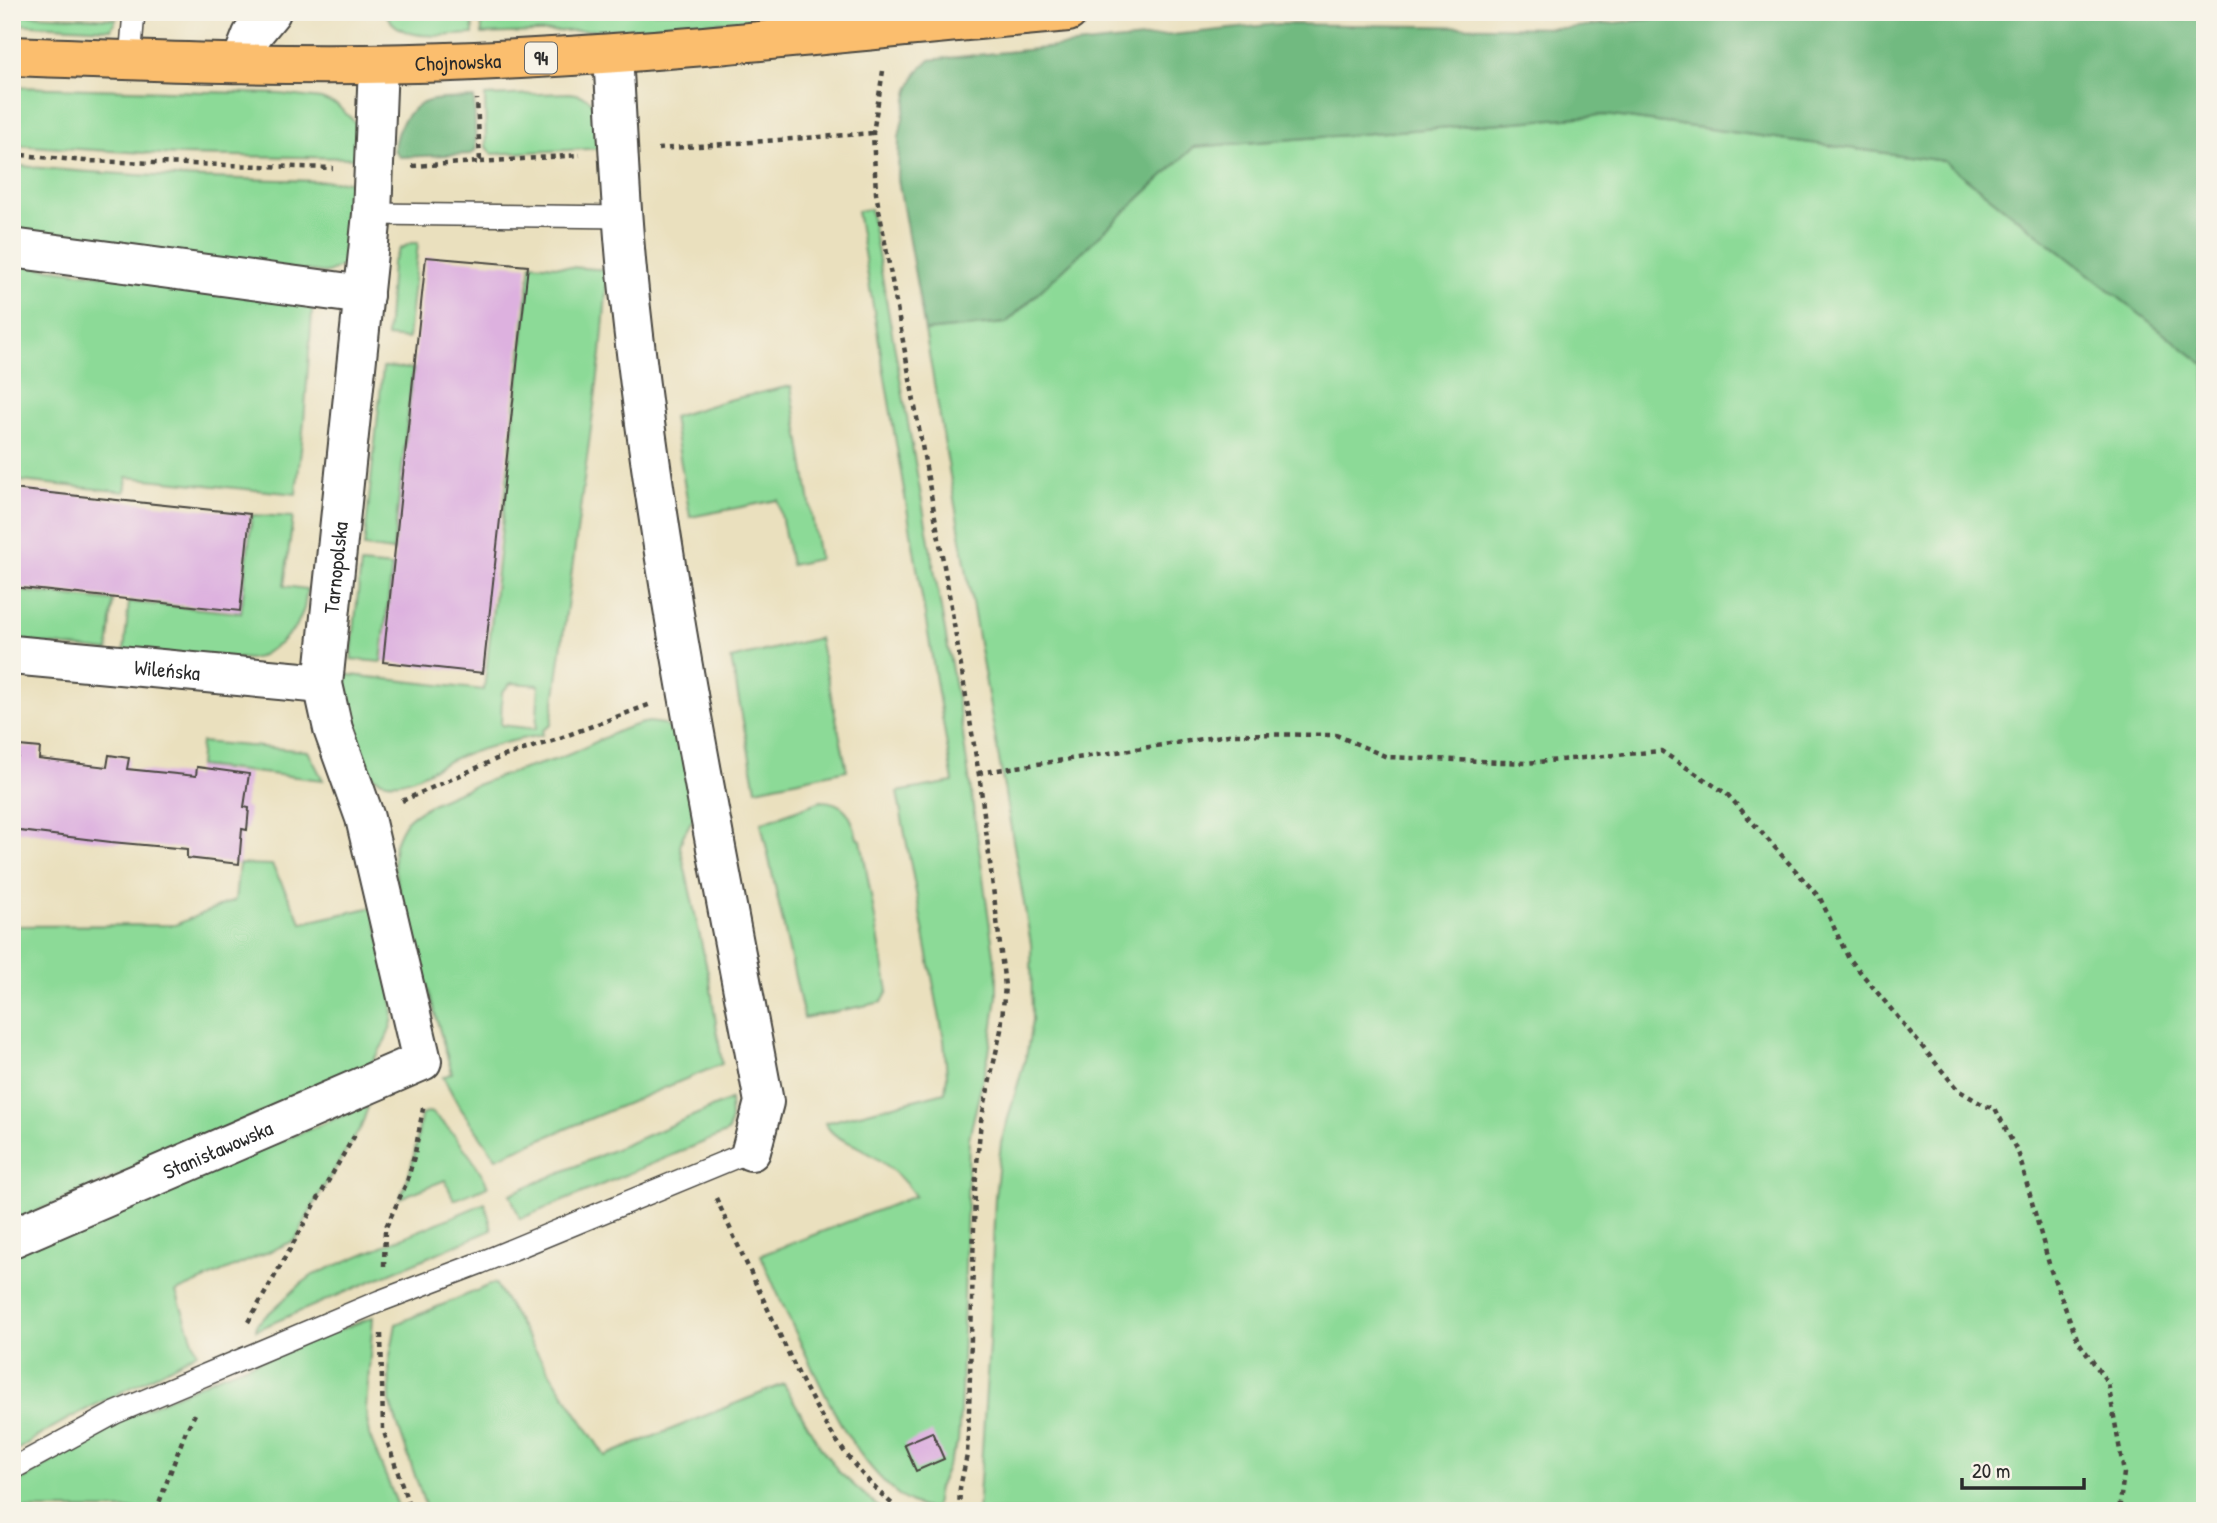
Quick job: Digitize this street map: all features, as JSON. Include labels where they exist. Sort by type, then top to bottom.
[{"type":"main road","name":"Chojnowska","points":[[12,56],[241,63],[378,64],[475,61],[613,54],[1068,12]]},
{"type":"street","points":[[241,63],[252,35],[271,12]]},
{"type":"street","points":[[613,54],[631,308],[652,473],[688,690],[764,1102],[751,1151]]},
{"type":"street","name":"Tarnopolska","points":[[378,64],[372,214],[323,684],[334,729],[365,818],[422,1061]]},
{"type":"street","points":[[12,248],[364,295]]},
{"type":"street","name":"Wileńska","points":[[12,655],[323,684]]},
{"type":"street","name":"Stanisławowska","points":[[12,1238],[422,1061]]},
{"type":"lane","points":[[130,60],[134,12]]},
{"type":"lane","points":[[372,214],[623,217]]},
{"type":"lane","points":[[12,1469],[115,1413],[380,1301],[480,1264],[751,1151]]},
{"type":"path","points":[[475,61],[480,162]]},
{"type":"path","points":[[883,67],[873,134],[876,192],[948,588],[993,877],[1005,986],[1001,1030],[981,1121],[978,1152],[970,1411],[959,1511]]},
{"type":"path","points":[[12,153],[84,161],[305,168],[375,167],[873,134]]},
{"type":"path","points":[[365,818],[501,757],[555,740],[688,690]]},
{"type":"path","points":[[978,773],[1235,734],[1336,735],[1387,757],[1526,763],[1661,751],[1727,794],[1820,898],[1848,957],[1958,1090],[1985,1106],[1995,1108],[2019,1155],[2050,1271],[2078,1341],[2108,1383],[2124,1473],[2119,1511]]},
{"type":"path","points":[[411,1511],[383,1429],[380,1301],[386,1229],[407,1182],[425,1096],[422,1061]]},
{"type":"path","points":[[156,1511],[185,1433],[216,1370],[284,1262],[325,1184],[360,1127],[381,1079]]},
{"type":"path","points":[[703,1171],[818,1411],[855,1467],[901,1511]]},
{"type":"green space","points":[[385,12],[472,12],[473,34],[436,36],[411,33],[392,22]]},
{"type":"green space","points":[[481,12],[863,12],[644,28],[482,34]]},
{"type":"green space","points":[[1715,12],[2205,12],[2205,365],[1944,161],[1605,115],[1194,147],[1006,323],[925,331],[898,179],[899,137],[909,90],[916,74],[929,60],[1278,24],[1568,28]]},
{"type":"green space","points":[[12,14],[116,19],[111,29],[12,24]]},
{"type":"green space","points":[[12,87],[280,94],[321,99],[337,105],[357,124],[356,158],[177,155],[12,145]]},
{"type":"green space","points":[[569,93],[589,99],[599,111],[605,148],[492,154],[486,147],[485,96]]},
{"type":"green space","points":[[474,98],[476,149],[471,154],[400,157],[394,150],[401,125],[418,106],[434,100]]},
{"type":"green space","points":[[1605,115],[1944,161],[2205,365],[2205,1511],[978,1511],[995,1197],[1001,1143],[1027,1052],[1032,1021],[1031,944],[925,331],[1006,323],[1194,147]]},
{"type":"green space","points":[[12,165],[142,175],[360,182],[352,256],[342,266],[328,273],[12,238]]},
{"type":"green space","points":[[870,209],[961,721],[997,976],[997,997],[989,1053],[969,1138],[958,1442],[938,1488],[935,1507],[929,1509],[900,1496],[883,1481],[854,1445],[820,1385],[761,1255],[915,1196],[887,1165],[838,1137],[825,1123],[945,1092],[947,1076],[944,1040],[897,792],[953,782],[857,211]]},
{"type":"green space","points":[[411,243],[418,243],[408,339],[387,337],[392,263],[400,249]]},
{"type":"green space","points":[[531,264],[608,270],[601,354],[551,725],[543,730],[542,735],[478,750],[405,781],[381,781],[362,766],[355,755],[341,674],[484,690]],"holes":[[[511,683],[539,685],[536,729],[501,725],[502,692]]]},
{"type":"green space","points":[[17,265],[313,299],[296,494],[127,477],[125,492],[12,480],[12,296]]},
{"type":"green space","points":[[383,367],[413,369],[393,551],[364,547]]},
{"type":"green space","points":[[791,386],[819,559],[791,565],[778,500],[690,517],[673,417],[728,400]]},
{"type":"green space","points":[[252,515],[293,517],[284,586],[307,589],[304,609],[296,627],[279,644],[259,657],[249,659],[124,651],[129,602],[241,613]]},
{"type":"green space","points":[[361,564],[392,567],[381,662],[351,659]]},
{"type":"green space","points":[[12,590],[113,601],[108,651],[12,640]]},
{"type":"green space","points":[[819,638],[847,770],[756,789],[731,659]]},
{"type":"green space","points":[[649,722],[664,724],[677,736],[700,806],[680,846],[710,982],[722,1064],[496,1158],[459,1106],[443,1077],[452,1073],[397,881],[394,861],[396,841],[405,823],[432,804],[474,786],[564,757],[624,729]]},
{"type":"green space","points":[[201,742],[308,751],[323,780],[199,766]]},
{"type":"green space","points":[[821,801],[842,807],[853,823],[857,838],[861,840],[888,991],[882,1002],[804,1018],[761,823]]},
{"type":"green space","points":[[239,864],[272,865],[302,923],[373,907],[390,982],[393,1011],[392,1022],[380,1051],[369,1066],[12,1222],[12,926],[175,925],[235,900]]},
{"type":"green space","points":[[730,1100],[731,1119],[728,1132],[520,1219],[510,1194]]},
{"type":"green space","points":[[368,1107],[361,1127],[316,1200],[296,1240],[176,1292],[197,1352],[57,1425],[12,1454],[12,1252]]},
{"type":"green space","points":[[430,1112],[463,1146],[488,1186],[454,1200],[445,1180],[400,1198],[414,1157],[421,1115]]},
{"type":"green space","points":[[485,1203],[492,1230],[256,1330],[256,1325],[313,1275]]},
{"type":"green space","points":[[495,1283],[605,1456],[784,1384],[819,1445],[839,1472],[883,1511],[427,1511],[390,1402],[389,1361],[396,1324]]},
{"type":"green space","points":[[373,1317],[366,1409],[369,1435],[400,1511],[12,1509],[12,1487],[109,1425],[219,1376]]},
{"type":"building","points":[[426,257],[528,266],[483,673],[383,662]]},
{"type":"building","points":[[12,489],[250,514],[240,611],[12,587]]},
{"type":"building","points":[[19,746],[40,748],[39,759],[107,767],[109,755],[129,758],[127,769],[196,776],[197,767],[249,774],[244,807],[249,808],[247,830],[242,829],[239,864],[187,858],[187,849],[12,830],[12,757],[18,757]]},
{"type":"building","points":[[932,1432],[944,1459],[916,1471],[904,1444]]}]
